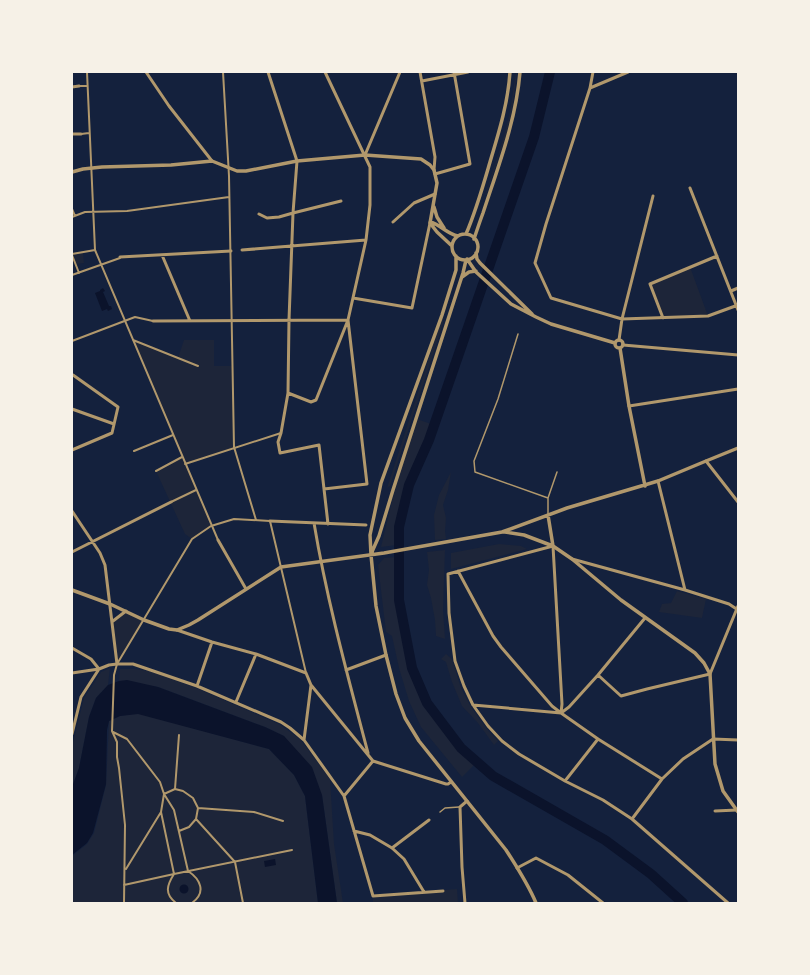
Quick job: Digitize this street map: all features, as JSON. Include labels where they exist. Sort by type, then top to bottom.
[{"type":"street","points":[[86,72],[95,250],[211,526],[246,589]]},
{"type":"street","points":[[146,72],[169,106],[212,161]]},
{"type":"street","points":[[223,72],[230,197],[234,447],[256,520]]},
{"type":"street","points":[[268,72],[296,162],[289,320],[288,393],[278,442],[280,453],[319,445],[328,524]]},
{"type":"street","points":[[288,393],[311,402],[316,400],[348,320],[366,240],[370,205],[370,167],[325,72]]},
{"type":"street","points":[[365,155],[400,72]]},
{"type":"street","points":[[353,298],[412,308],[434,205],[437,184],[435,157],[420,72]]},
{"type":"street","points":[[422,81],[454,73],[468,72]]},
{"type":"street","points":[[466,234],[477,206],[504,114],[510,72]]},
{"type":"street","points":[[474,239],[506,142],[516,104],[520,72]]},
{"type":"street","points":[[593,72],[590,88],[535,263],[551,298],[622,319],[708,316],[738,307],[690,188]]},
{"type":"street","points":[[590,88],[628,72]]},
{"type":"street","points":[[435,172],[470,164],[454,73]]},
{"type":"street","points":[[72,87],[87,86]]},
{"type":"street","points":[[72,134],[90,133]]},
{"type":"street","points":[[72,172],[92,168],[171,165],[212,161],[237,171],[246,171],[296,162],[365,155],[421,159],[430,165],[435,172]]},
{"type":"street","points":[[393,222],[414,203],[435,194]]},
{"type":"street","points":[[645,486],[629,406],[621,341],[619,340],[622,319],[653,196]]},
{"type":"street","points":[[72,210],[73,216],[85,212],[127,211],[230,197]]},
{"type":"street","points":[[259,214],[267,218],[279,218],[341,201]]},
{"type":"street","points":[[434,205],[437,217],[447,232]]},
{"type":"street","points":[[430,223],[435,223],[447,232],[458,236]]},
{"type":"street","points":[[430,223],[452,246]]},
{"type":"street","points":[[536,317],[480,263],[476,253],[477,244],[474,239],[466,234],[458,236],[452,246],[453,252],[456,256],[467,260],[476,271],[512,304],[536,317],[551,324],[615,343],[616,347],[621,346],[738,355]]},
{"type":"street","points":[[242,250],[366,240]]},
{"type":"street","points":[[79,273],[72,255],[95,250]]},
{"type":"street","points":[[72,275],[120,257],[230,250]]},
{"type":"street","points":[[371,555],[379,536],[467,260],[476,253]]},
{"type":"street","points":[[162,255],[190,321]]},
{"type":"street","points":[[456,256],[456,270],[442,316],[381,483],[370,535],[376,606],[396,694],[406,718],[419,741],[506,850],[518,868],[536,903]]},
{"type":"street","points":[[663,318],[650,284],[717,256]]},
{"type":"street","points":[[461,278],[469,272],[476,271]]},
{"type":"street","points":[[731,291],[738,288]]},
{"type":"street","points":[[72,341],[134,317],[153,321],[348,320]]},
{"type":"street","points":[[324,489],[367,484],[348,320]]},
{"type":"street","points":[[133,340],[198,366]]},
{"type":"street","points":[[615,343],[619,340]]},
{"type":"street","points":[[72,375],[118,407],[112,433],[72,450]]},
{"type":"street","points":[[629,406],[738,390]]},
{"type":"street","points":[[72,408],[114,424]]},
{"type":"street","points":[[185,464],[281,433]]},
{"type":"street","points":[[134,451],[173,435]]},
{"type":"street","points":[[177,630],[189,626],[281,567],[384,553],[502,532],[567,508],[645,486],[738,448]]},
{"type":"street","points":[[156,471],[182,457]]},
{"type":"street","points":[[706,461],[738,502]]},
{"type":"street","points":[[658,481],[685,590]]},
{"type":"street","points":[[72,552],[196,490]]},
{"type":"street","points":[[72,511],[100,553],[105,565],[113,621],[117,664]]},
{"type":"street","points":[[548,515],[553,546],[562,704],[561,713]]},
{"type":"street","points":[[124,903],[125,825],[120,768],[117,758],[117,742],[112,731],[114,675],[117,664],[192,539],[211,526],[234,520],[366,525]]},
{"type":"street","points":[[270,521],[306,673],[311,685],[373,761],[446,784],[451,782]]},
{"type":"street","points":[[314,523],[324,578],[346,670],[369,755]]},
{"type":"street","points":[[502,532],[524,535],[553,546],[572,559],[621,600],[695,653],[704,663],[710,674],[715,764],[723,791],[738,810]]},
{"type":"street","points":[[553,546],[448,574],[449,613],[455,661],[473,705],[488,726],[502,741],[519,754],[603,800],[632,819],[728,903]]},
{"type":"street","points":[[572,559],[685,590],[729,604],[738,609],[710,674]]},
{"type":"street","points":[[458,571],[493,636],[552,706],[598,739],[662,779]]},
{"type":"street","points":[[72,590],[169,629],[177,630],[212,642],[256,654],[306,673]]},
{"type":"street","points":[[113,621],[126,611]]},
{"type":"street","points":[[473,705],[561,713],[569,707],[598,675],[645,618]]},
{"type":"street","points":[[197,686],[212,642]]},
{"type":"street","points":[[72,648],[91,659],[99,669]]},
{"type":"street","points":[[236,702],[256,654]]},
{"type":"street","points":[[346,670],[386,655]]},
{"type":"street","points":[[72,673],[99,669],[109,665],[134,664],[197,686],[281,722],[304,740],[344,796],[373,896],[443,891]]},
{"type":"street","points":[[72,734],[81,697],[99,669]]},
{"type":"street","points":[[598,675],[621,696],[710,674]]},
{"type":"street","points":[[304,740],[311,685]]},
{"type":"street","points":[[112,731],[127,740],[160,782],[164,794],[174,810],[188,871],[197,878],[201,887],[200,895],[192,903]]},
{"type":"street","points":[[175,789],[179,735]]},
{"type":"street","points":[[632,819],[662,779],[683,759],[713,738],[738,740]]},
{"type":"street","points":[[566,781],[598,739]]},
{"type":"street","points":[[344,796],[373,761]]},
{"type":"street","points":[[164,794],[175,789],[184,791],[193,798],[198,808],[196,819],[189,827],[179,831]]},
{"type":"street","points":[[164,794],[161,812],[174,874],[168,889],[169,896],[176,903]]},
{"type":"street","points":[[465,903],[460,807],[467,801]]},
{"type":"street","points":[[198,808],[254,812],[283,821]]},
{"type":"street","points":[[714,810],[738,810]]},
{"type":"street","points":[[125,870],[161,812]]},
{"type":"street","points":[[196,819],[236,862],[243,903]]},
{"type":"street","points":[[392,848],[429,820]]},
{"type":"street","points":[[354,832],[370,835],[392,848],[404,859],[424,892]]},
{"type":"street","points":[[124,885],[292,850]]},
{"type":"street","points":[[518,868],[536,858],[568,875],[603,903]]},
{"type":"lane","points":[[518,334],[498,399],[474,461],[475,472],[548,498]]},
{"type":"lane","points":[[548,515],[548,498],[557,472]]},
{"type":"lane","points":[[440,812],[445,808],[460,807]]},
{"type":"shaded area","points":[[516,72],[512,111],[507,133],[485,195],[505,133]]},
{"type":"shaded area","points":[[83,252],[84,263],[76,264],[72,254]]},
{"type":"shaded area","points":[[690,267],[708,316],[663,318],[650,284]]},
{"type":"shaded area","points":[[103,288],[105,291],[103,292],[109,306],[111,306],[112,309],[108,311],[107,309],[102,311],[95,293]]},
{"type":"shaded area","points":[[443,315],[443,324],[439,337],[390,486],[387,488]]},
{"type":"shaded area","points":[[133,340],[178,358],[184,340],[214,340],[214,366],[233,366],[234,447],[185,464],[211,526],[192,539],[185,534],[156,471],[182,457]]},
{"type":"shaded area","points":[[417,419],[431,424],[405,484],[396,527],[397,545],[381,547],[397,481]]},
{"type":"shaded area","points":[[451,472],[448,490],[443,505],[446,518],[446,539],[435,540],[434,515],[439,495]]},
{"type":"shaded area","points":[[499,544],[521,546],[527,549],[451,569],[451,553]]},
{"type":"shaded area","points":[[445,550],[443,610],[445,639],[436,636],[435,620],[427,585],[429,570],[427,552]]},
{"type":"shaded area","points":[[396,557],[397,601],[409,669],[426,706],[458,750],[475,764],[462,777],[421,727],[409,701],[399,668],[392,636],[386,632],[378,565],[384,558]]},
{"type":"shaded area","points":[[677,591],[706,599],[702,618],[659,612],[662,604],[671,603]]},
{"type":"shaded area","points":[[126,611],[144,620],[117,664],[113,621]]},
{"type":"shaded area","points":[[446,654],[452,659],[461,688],[471,707],[498,741],[494,745],[478,723],[462,706],[446,662],[441,659]]},
{"type":"shaded area","points":[[110,668],[108,685],[96,698],[89,717],[79,768],[72,787],[72,746],[84,698],[101,672]]},
{"type":"shaded area","points":[[120,669],[149,671],[196,688],[279,724],[300,739],[330,779],[334,844],[343,903],[337,903],[322,795],[284,736],[265,727],[158,687],[119,681]]},
{"type":"shaded area","points":[[127,680],[158,687],[265,727],[284,736],[312,767],[322,795],[337,903],[318,903],[305,796],[294,775],[269,749],[138,714],[120,716],[109,721],[107,730],[106,784],[93,833],[87,843],[72,855],[72,787],[79,768],[89,717],[96,698],[108,685]]},
{"type":"shaded area","points":[[138,713],[269,749],[294,775],[305,796],[318,903],[72,903],[72,856],[87,844],[94,833],[106,785],[109,721],[120,716]]},
{"type":"shaded area","points":[[275,859],[276,865],[265,867],[264,861]]},
{"type":"shaded area","points":[[184,884],[189,889],[184,894],[179,889]]},
{"type":"shaded area","points":[[457,889],[458,903],[373,903],[373,896]]},
{"type":"waterway","points":[[550,72],[534,137],[429,440],[409,485],[399,527],[399,600],[412,668],[427,703],[461,748],[493,776],[605,840],[651,874],[683,903]]}]
